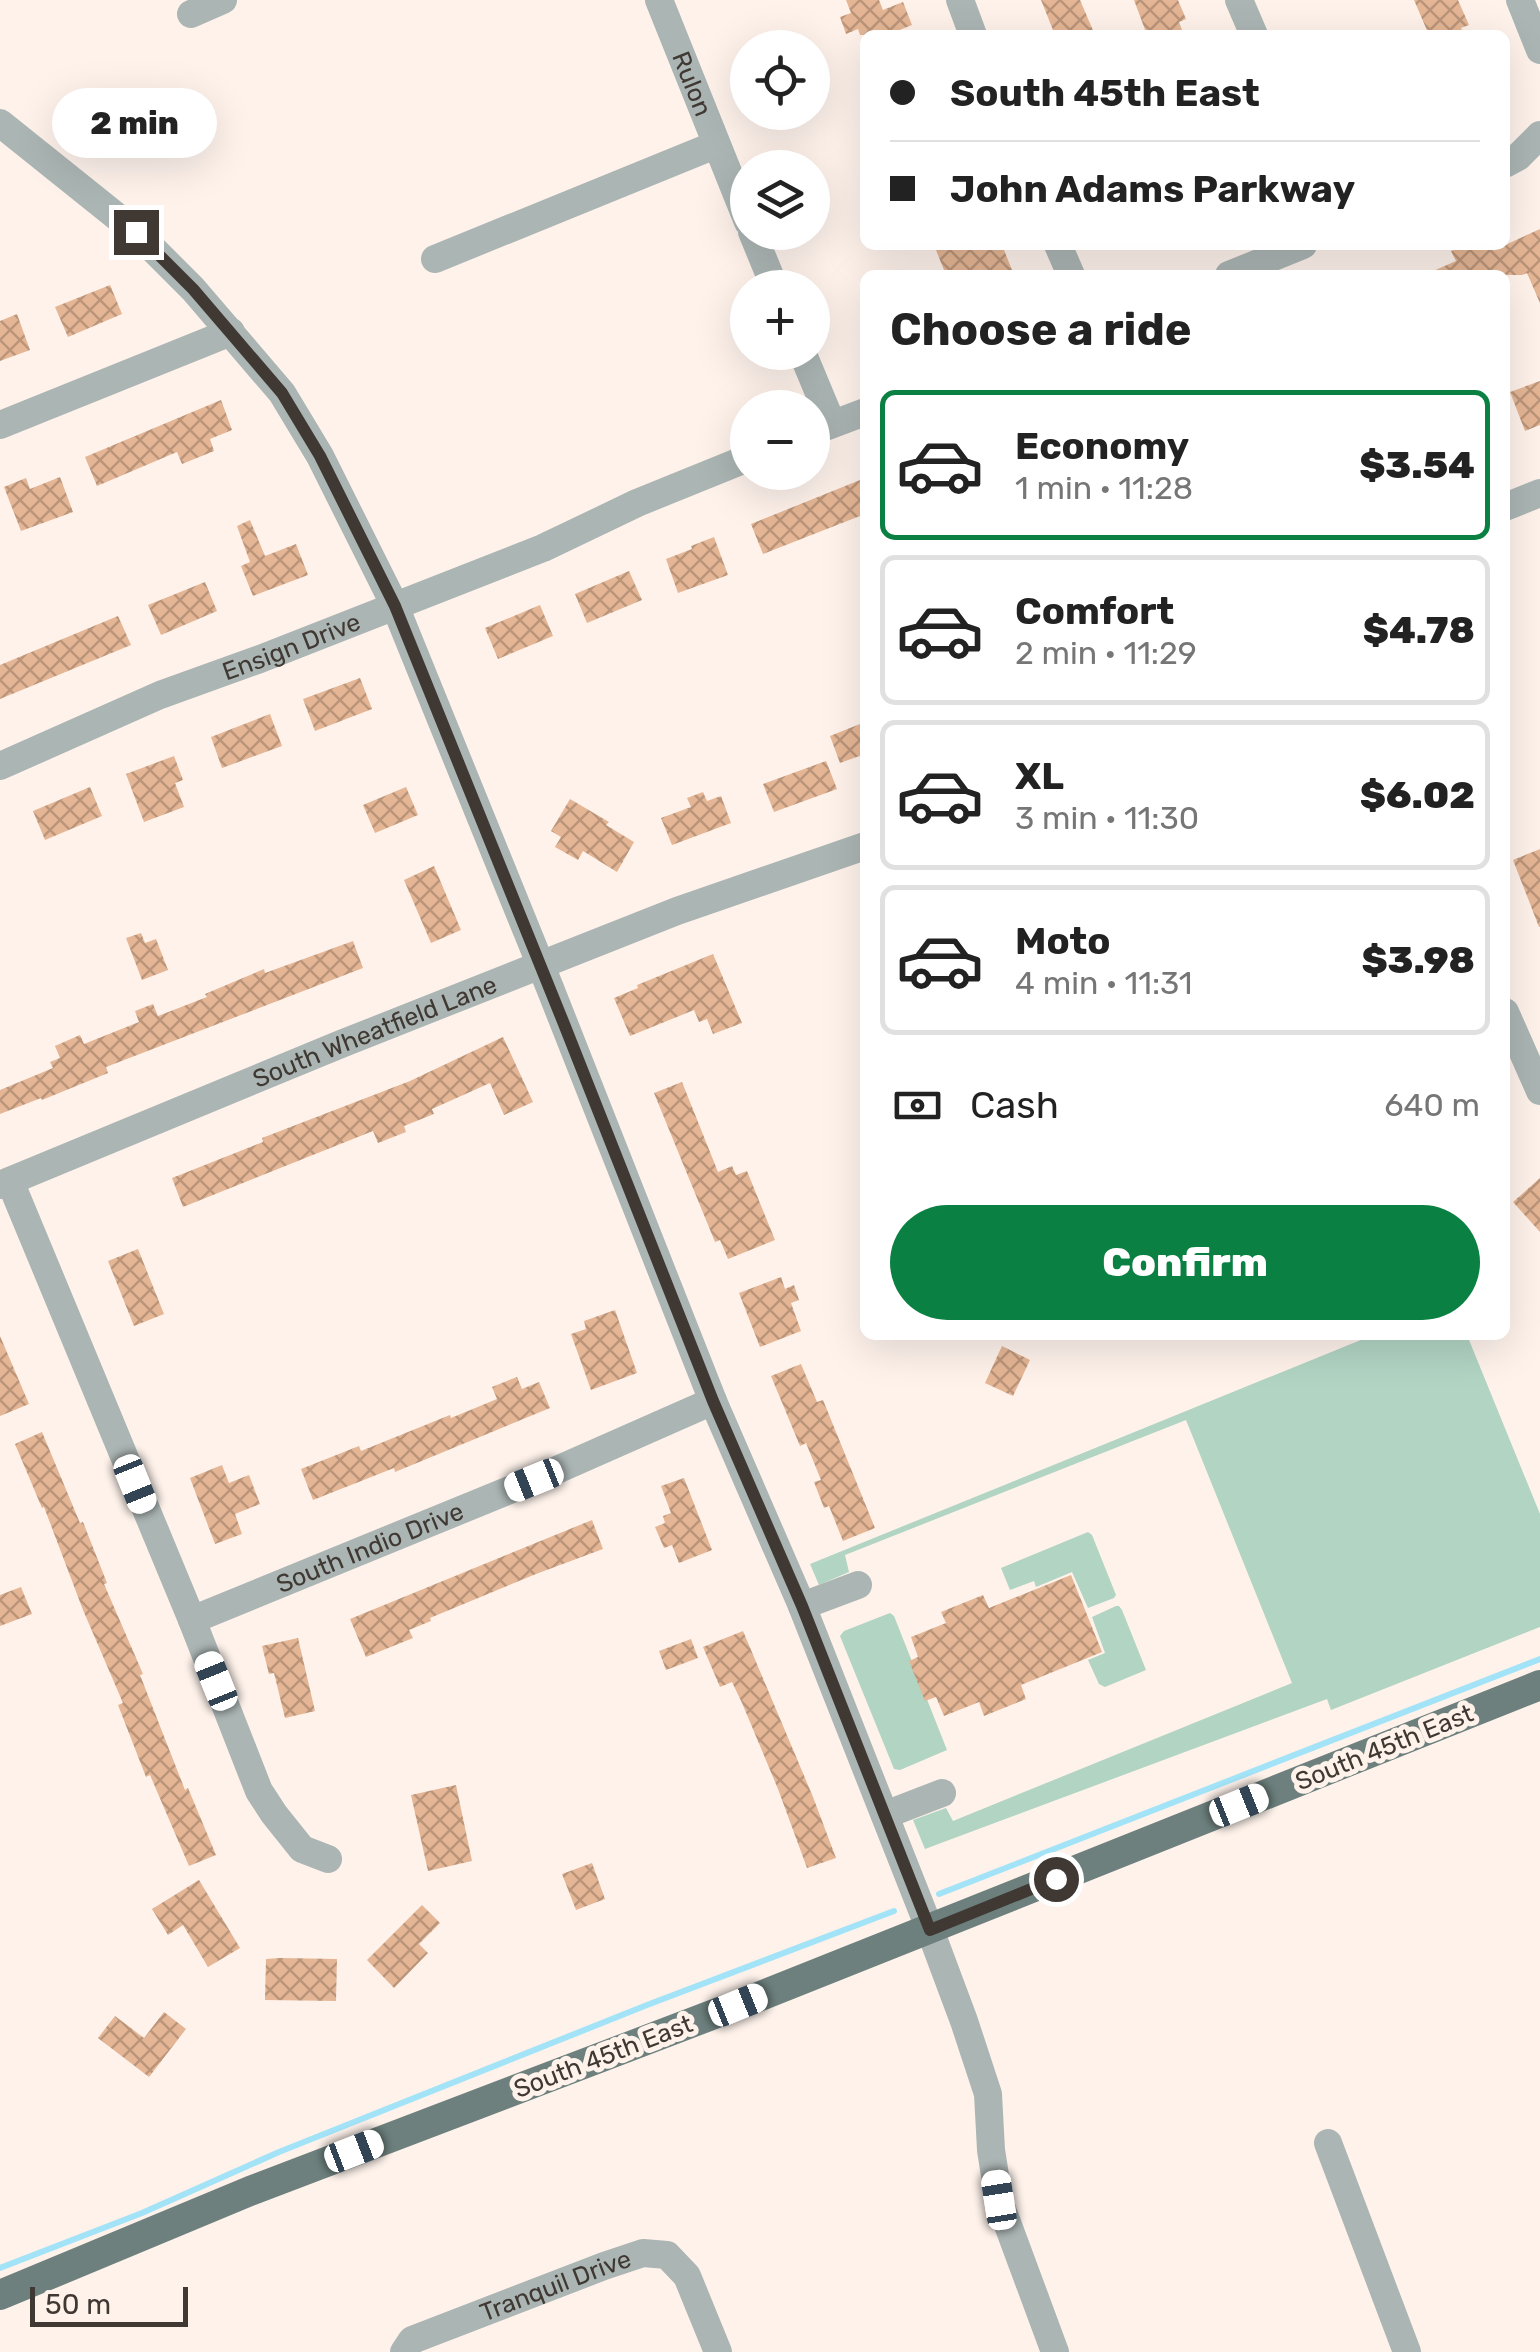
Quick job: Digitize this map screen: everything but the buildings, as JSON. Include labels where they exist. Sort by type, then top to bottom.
[{"type":"main road","name":"South 45th East","points":[[0,2295],[250,2191],[930,1930],[1540,1685]]},
{"type":"street","points":[[190,14],[223,0]]},
{"type":"street","name":"Rulon","points":[[659,0],[730,180]]},
{"type":"street","points":[[960,0],[972,30]]},
{"type":"street","points":[[1240,0],[1252,30]]},
{"type":"street","points":[[1520,0],[1540,50]]},
{"type":"street","points":[[0,123],[136,232],[193,289],[282,393],[395,606],[713,1401],[802,1606],[930,1930],[988,2094],[999,2200],[1055,2352]]},
{"type":"street","points":[[1510,162],[1540,135]]},
{"type":"street","points":[[435,259],[715,145]]},
{"type":"street","points":[[1241,270],[1291,250]]},
{"type":"street","points":[[0,425],[231,332]]},
{"type":"street","points":[[830,425],[860,414]]},
{"type":"street","name":"Ensign Drive","points":[[0,766],[160,695],[543,548],[636,503],[730,465]]},
{"type":"street","points":[[1510,505],[1540,492]]},
{"type":"street","name":"South Wheatfield Lane","points":[[5,1183],[677,911],[860,848]]},
{"type":"street","points":[[1510,1023],[1540,1091]]},
{"type":"street","points":[[5,1183],[192,1620],[259,1791],[302,1849],[328,1859]]},
{"type":"street","name":"South Indio Drive","points":[[192,1620],[534,1480],[713,1401]]},
{"type":"street","points":[[802,1606],[858,1585]]},
{"type":"street","points":[[885,1815],[942,1793]]},
{"type":"street","points":[[1328,2143],[1407,2352]]},
{"type":"street","name":"Tranquil Drive","points":[[404,2352],[412,2340],[643,2253],[667,2255],[687,2276],[718,2352]]},
{"type":"green space","points":[[1361,1340],[1469,1340],[1540,1514],[1540,1627],[1331,1710],[1327,1699],[925,1849],[913,1820],[946,1808],[953,1821],[1292,1683],[1186,1420],[845,1555],[849,1572],[819,1585],[810,1564]]},
{"type":"green space","points":[[1088,1532],[1114,1598],[1088,1608],[1072,1572],[1036,1587],[1034,1581],[1010,1590],[1001,1568]]},
{"type":"green space","points":[[1116,1606],[1122,1610],[1146,1670],[1105,1687],[1099,1684],[1088,1660],[1105,1653],[1092,1617]]},
{"type":"green space","points":[[890,1613],[947,1750],[900,1770],[894,1769],[840,1636]]},
{"type":"waterway","points":[[939,1894],[1540,1659]]},
{"type":"waterway","points":[[0,2268],[647,2005],[894,1911]]},
{"type":"route","points":[[136,232],[193,289],[282,393],[320,456],[395,606],[713,1401],[802,1606],[930,1930],[1056,1879]]}]
